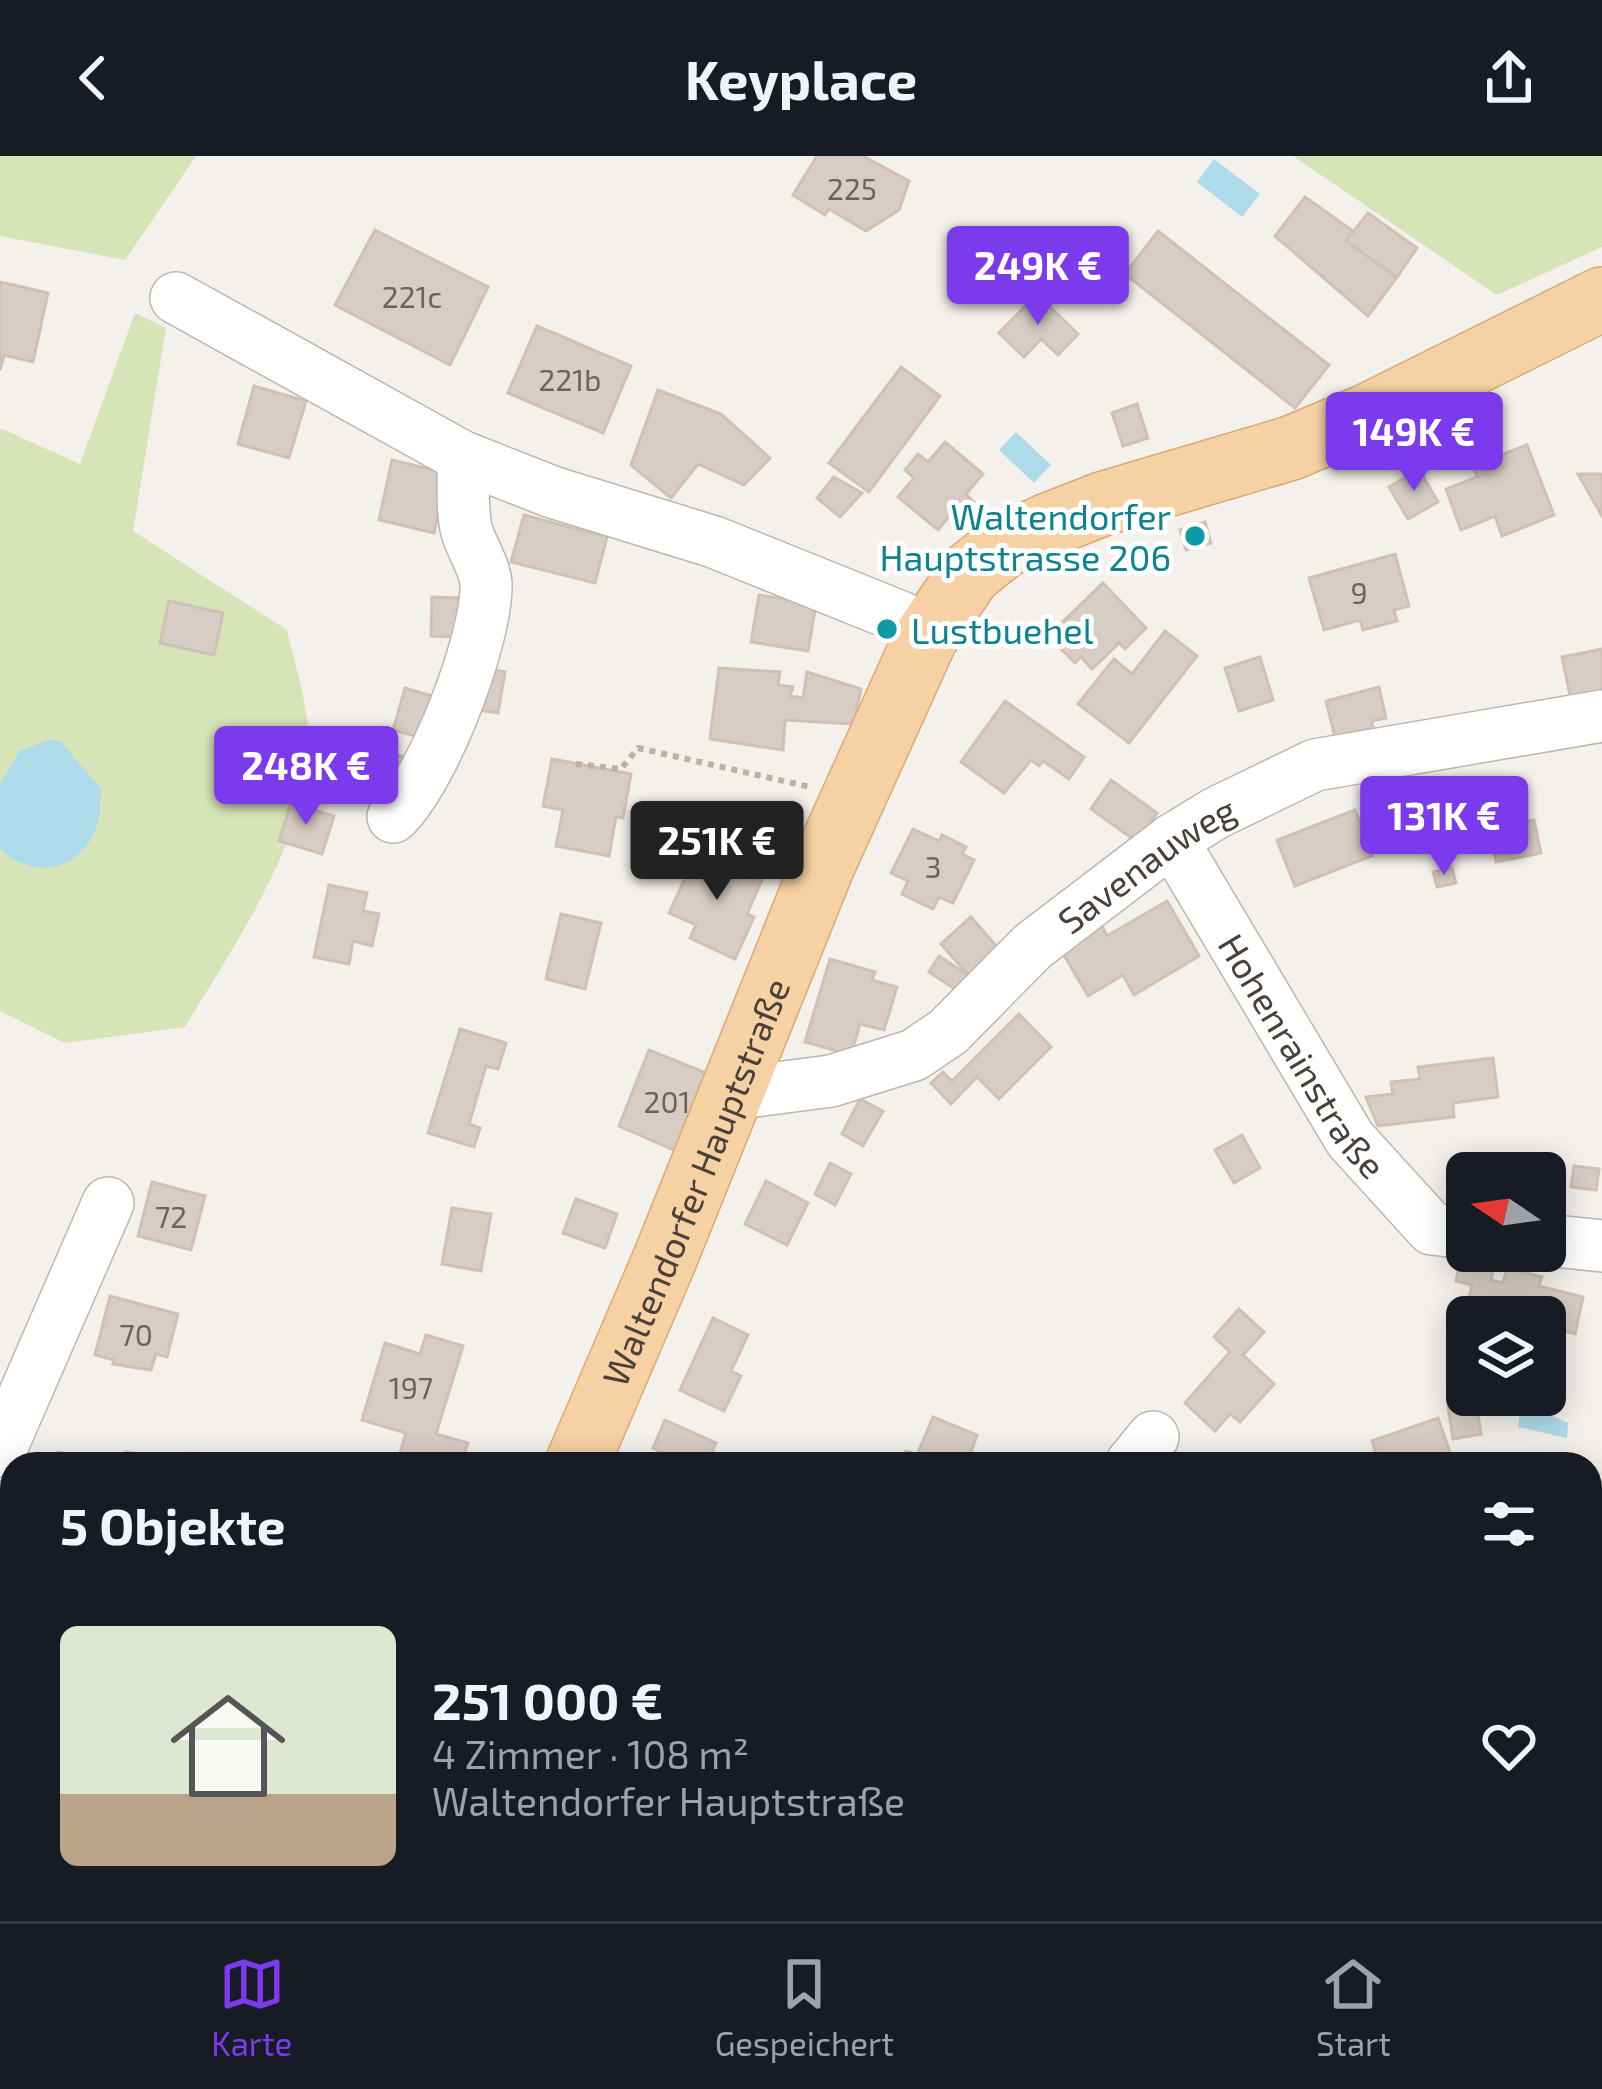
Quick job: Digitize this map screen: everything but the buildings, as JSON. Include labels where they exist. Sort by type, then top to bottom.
[{"type":"main road","name":"Waltendorfer Hauptstraße","points":[[582,1452],[733,1094],[823,865],[926,637],[970,573],[1004,546],[1102,504],[1291,448],[1477,363],[1602,299]]},
{"type":"street","points":[[176,298],[463,457],[552,492],[714,542],[903,618],[926,637]]},
{"type":"street","points":[[393,817],[406,804],[454,709],[477,644],[486,582],[466,527],[463,457]]},
{"type":"street","name":"Savenauweg","points":[[733,1094],[831,1082],[914,1055],[948,1032],[1033,946],[1172,840],[1315,765],[1602,716]]},
{"type":"street","name":"Hohenrainstraße","points":[[1172,840],[1350,1139],[1432,1229],[1446,1231]]},
{"type":"street","points":[[0,1451],[108,1203]]},
{"type":"street","points":[[1566,1242],[1602,1246]]},
{"type":"path","points":[[576,764],[621,769],[638,748],[830,792]]},
{"type":"green space","points":[[0,156],[196,156],[125,260],[0,236]]},
{"type":"green space","points":[[1293,156],[1602,156],[1602,247],[1497,295]]},
{"type":"green space","points":[[135,313],[166,328],[133,531],[287,630],[307,718],[307,768],[286,846],[268,885],[185,1027],[65,1043],[0,1011],[0,428],[80,464]]},
{"type":"water","points":[[1214,159],[1260,194],[1242,217],[1197,182]]},
{"type":"water","points":[[1016,432],[1051,465],[1034,483],[999,450]]},
{"type":"water","points":[[53,739],[61,742],[101,789],[99,818],[84,849],[72,859],[44,868],[14,860],[0,849],[0,784],[20,750]]},
{"type":"water","points":[[1519,1416],[1552,1416],[1568,1423],[1567,1438],[1518,1427]]},
{"type":"place","name":"Waltendorfer Hauptstrasse 206","points":[[1195,536]]},
{"type":"place","name":"Lustbuehel","points":[[887,629]]}]
